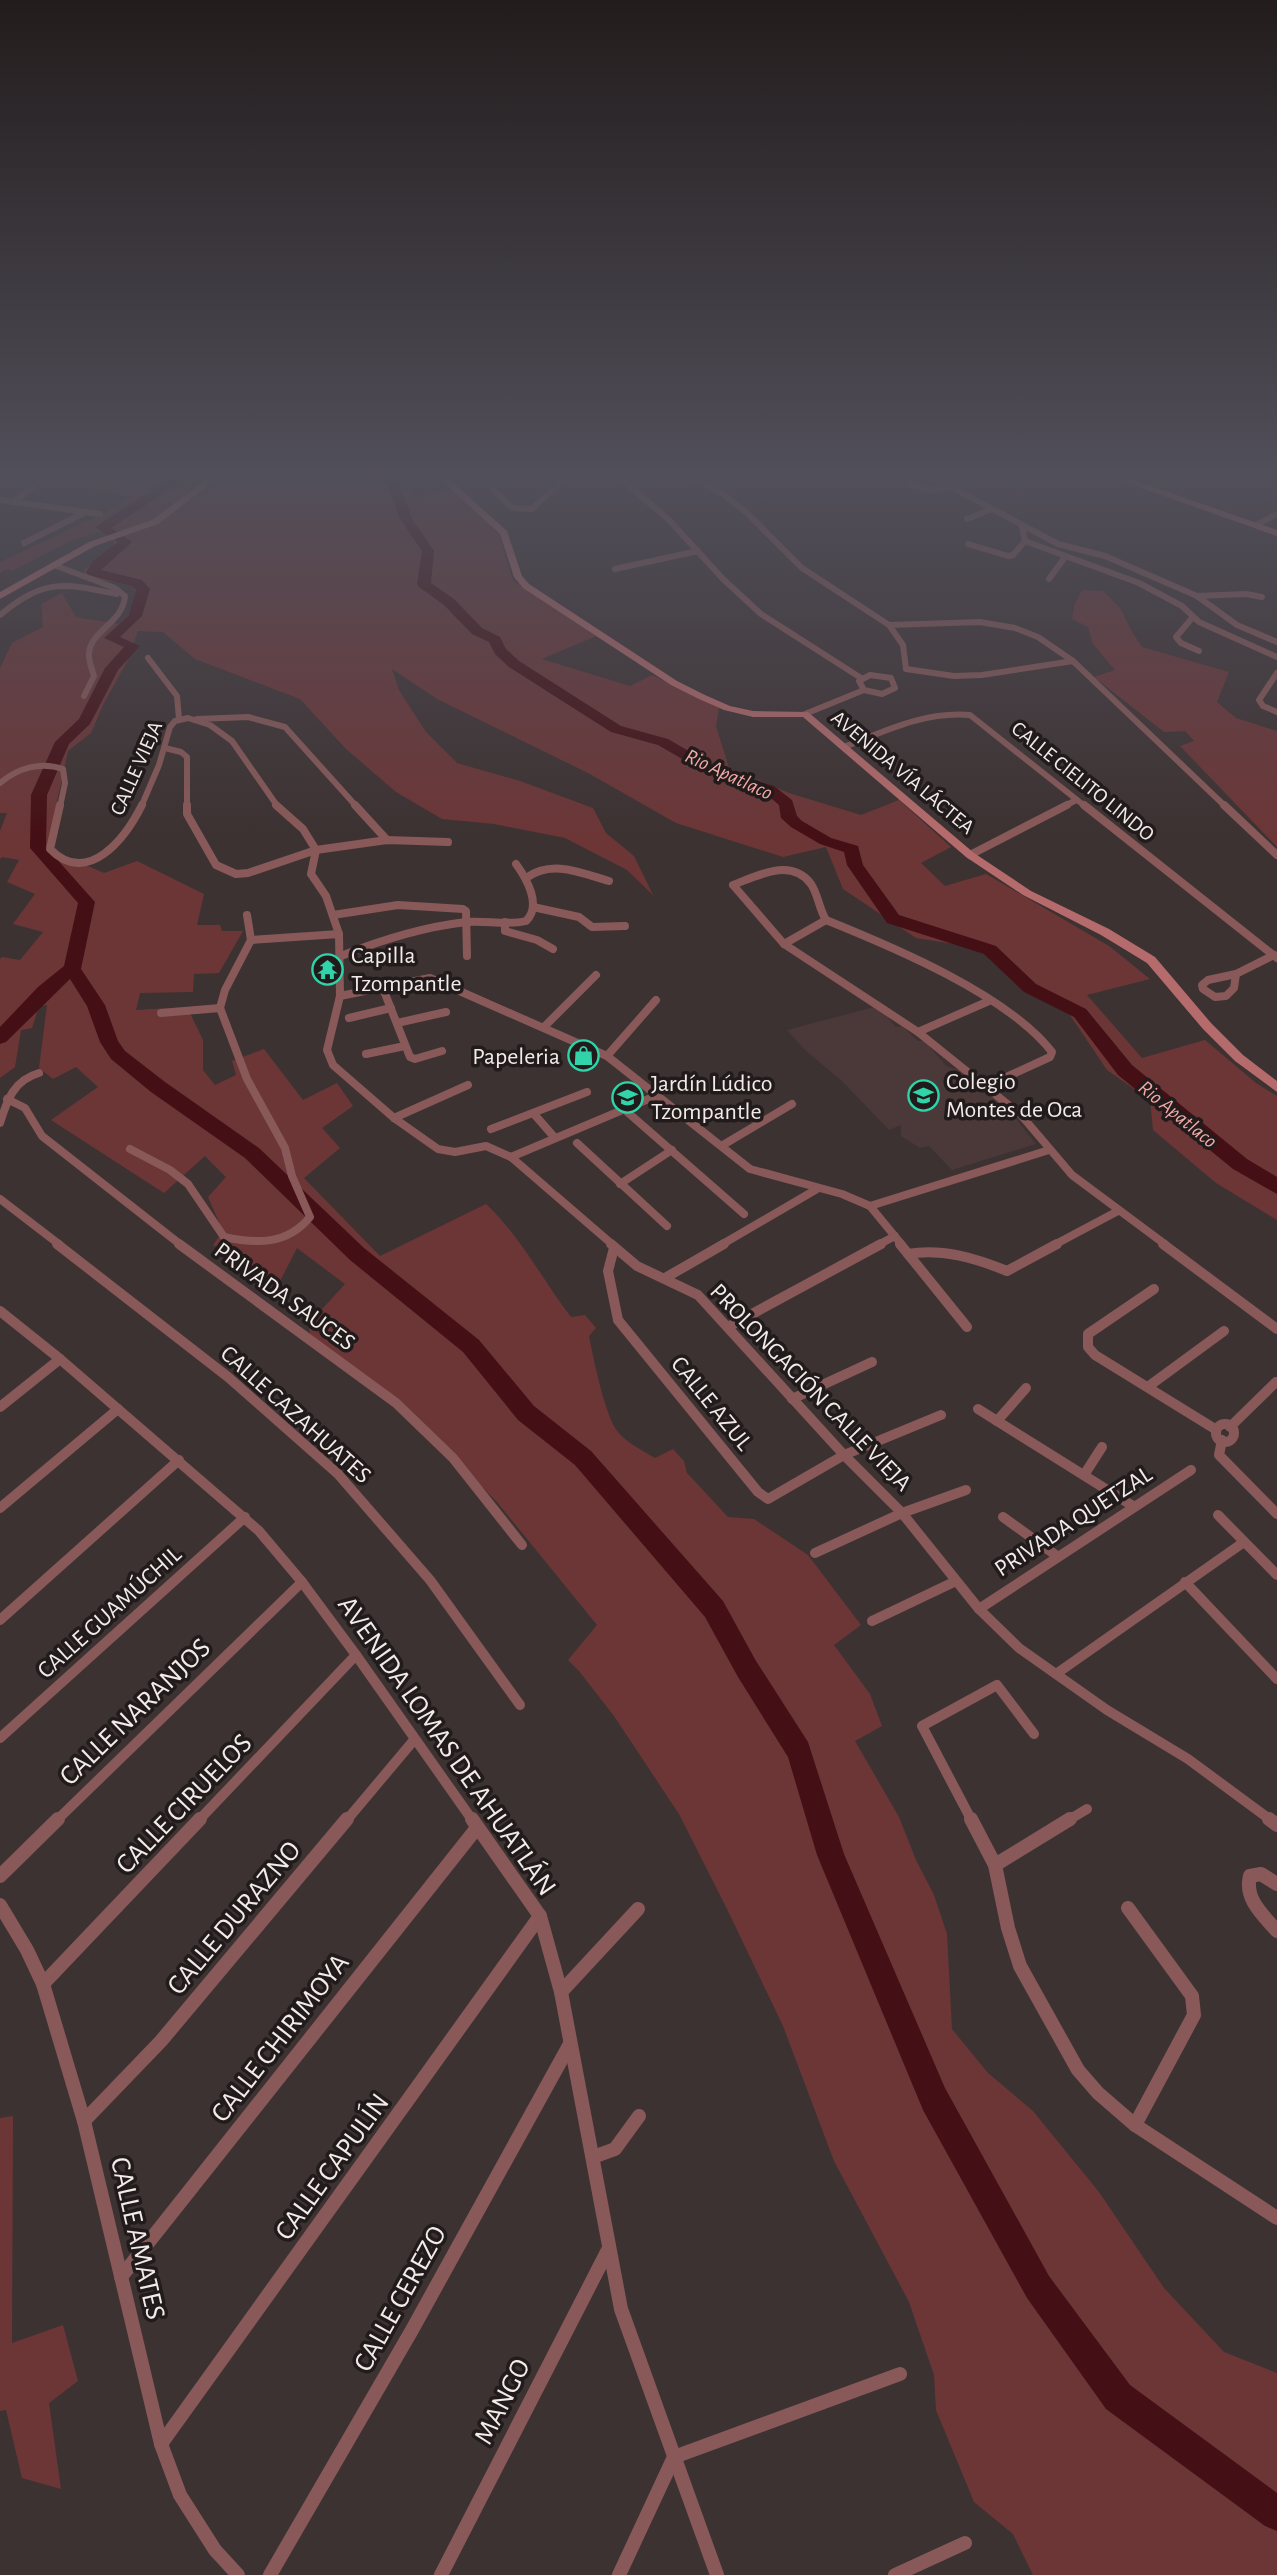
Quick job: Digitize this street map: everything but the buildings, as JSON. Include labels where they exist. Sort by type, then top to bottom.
[{"type":"street","points":[[30,591],[35,593]]},
{"type":"street","points":[[0,615],[41,591]]},
{"type":"street","points":[[101,591],[125,596]]},
{"type":"street","points":[[119,591],[125,596]]},
{"type":"street","name":"AVENIDA VÍA LÁCTEA","points":[[535,591],[674,683],[727,708],[771,716],[805,714],[970,855],[1027,893],[1105,932],[1151,960],[1207,1026],[1239,1058],[1277,1088]]},
{"type":"street","points":[[738,591],[761,614],[861,678],[875,674],[891,678],[906,668],[954,676],[982,675],[1073,661]]},
{"type":"street","points":[[837,591],[889,625],[900,636],[906,649],[906,668]]},
{"type":"street","points":[[1154,591],[1182,606],[1193,617],[1239,642],[1277,657]]},
{"type":"street","points":[[1186,591],[1237,625],[1277,642]]},
{"type":"street","points":[[1197,596],[1246,594],[1262,597]]},
{"type":"street","points":[[84,696],[93,676],[88,655],[92,642],[124,608],[125,596]]},
{"type":"street","points":[[1193,617],[1176,637],[1181,643],[1199,650]]},
{"type":"street","points":[[889,625],[981,622],[1030,633],[1073,661],[1277,855]]},
{"type":"street","points":[[148,659],[177,696],[179,719]]},
{"type":"street","points":[[1277,673],[1259,700],[1263,706],[1277,712]]},
{"type":"street","points":[[861,678],[859,684],[864,690],[876,694],[888,693],[895,688],[891,678]]},
{"type":"street","points":[[805,714],[864,690]]},
{"type":"street","name":"CALLE CIELITO LINDO","points":[[844,747],[930,716],[945,713],[970,715],[1275,956]]},
{"type":"street","points":[[197,719],[248,717],[285,727],[387,840]]},
{"type":"street","name":"CALLE VIEJA","points":[[0,783],[15,772],[41,766],[57,766],[65,772],[65,783],[50,849],[64,860],[85,862],[103,854],[124,835],[138,817],[165,748],[169,729],[179,719],[197,719],[229,738],[271,799],[312,841],[316,850]]},
{"type":"street","points":[[165,748],[181,752],[187,757],[187,814],[216,865],[236,874],[248,873],[316,850],[387,840],[448,842]]},
{"type":"street","points":[[970,855],[1076,800]]},
{"type":"street","name":"PROLONGACIÓN CALLE VIEJA","points":[[316,850],[312,874],[326,896],[339,934],[340,996],[328,1055],[336,1069],[394,1118],[444,1151],[455,1152],[486,1146],[511,1157],[637,1266],[698,1295],[844,1455],[902,1513],[979,1609],[1019,1648],[1107,1710],[1188,1759],[1277,1825]]},
{"type":"street","points":[[341,956],[376,941],[430,927],[466,923],[523,923],[528,919],[533,907],[526,878],[516,864]]},
{"type":"street","points":[[526,878],[544,868],[560,868],[609,881]]},
{"type":"street","points":[[987,1086],[1050,1057],[1052,1052],[1046,1043],[989,1001],[911,956],[826,920],[819,910],[811,885],[797,873],[785,869],[733,885],[785,944],[918,1032],[1021,1115],[1072,1175],[1277,1329]]},
{"type":"street","points":[[333,915],[387,904],[428,904],[464,910],[467,956]]},
{"type":"street","points":[[533,907],[579,917],[592,927],[625,926]]},
{"type":"street","points":[[130,1149],[159,1163],[183,1181],[200,1199],[206,1216],[224,1237],[268,1243],[287,1237],[305,1225],[309,1213],[292,1176],[279,1135],[247,1079],[220,1008],[225,989],[251,940],[247,915]]},
{"type":"street","points":[[785,944],[826,920]]},
{"type":"street","points":[[505,922],[505,930],[537,940],[553,949]]},
{"type":"street","points":[[251,940],[339,934]]},
{"type":"street","points":[[1236,974],[1275,956]]},
{"type":"street","points":[[544,1027],[596,975]]},
{"type":"street","points":[[340,996],[430,978],[607,1056],[755,1171],[842,1194],[870,1206],[967,1328]]},
{"type":"street","points":[[382,986],[412,1058],[442,1051]]},
{"type":"street","points":[[607,1056],[656,1000]]},
{"type":"street","points":[[918,1032],[989,1001]]},
{"type":"street","points":[[161,1013],[220,1008]]},
{"type":"street","points":[[349,1018],[391,1008]]},
{"type":"street","points":[[397,1023],[446,1012]]},
{"type":"street","points":[[366,1054],[405,1046]]},
{"type":"street","points":[[1,1117],[7,1099],[18,1082],[39,1073]]},
{"type":"street","points":[[394,1118],[468,1085]]},
{"type":"street","points":[[491,1129],[587,1092]]},
{"type":"street","points":[[511,1157],[658,1095]]},
{"type":"street","name":"PRIVADA SAUCES","points":[[7,1099],[18,1102],[25,1108],[42,1136],[137,1213],[396,1403],[453,1458],[522,1545]]},
{"type":"street","points":[[723,1145],[792,1104]]},
{"type":"street","points":[[625,1110],[744,1214]]},
{"type":"street","points":[[534,1114],[555,1138]]},
{"type":"street","points":[[577,1143],[667,1226]]},
{"type":"street","points":[[620,1184],[672,1150]]},
{"type":"street","points":[[870,1206],[1049,1150]]},
{"type":"street","points":[[665,1278],[817,1189]]},
{"type":"street","name":"CALLE CAZAHUATES","points":[[0,1199],[228,1377],[338,1474],[430,1580],[520,1705]]},
{"type":"street","points":[[908,1254],[924,1251],[972,1258],[1007,1271],[1118,1211]]},
{"type":"street","points":[[728,1327],[895,1236]]},
{"type":"street","name":"CALLE AZUL","points":[[614,1248],[608,1270],[618,1320],[758,1492],[768,1499],[844,1455],[941,1415]]},
{"type":"street","points":[[1154,1289],[1088,1334],[1086,1340],[1095,1355],[1215,1429],[1215,1434],[1222,1440],[1231,1441],[1235,1437],[1230,1427]]},
{"type":"street","name":"AVENIDA LOMAS DE AHUATLÁN","points":[[2,1315],[60,1359],[245,1517],[302,1582],[540,1916],[561,1992],[621,2309],[717,2575]]},
{"type":"street","points":[[1149,1386],[1224,1331]]},
{"type":"street","points":[[0,1407],[60,1359]]},
{"type":"street","points":[[792,1399],[872,1362]]},
{"type":"street","points":[[1230,1427],[1276,1382]]},
{"type":"street","points":[[997,1421],[1026,1388]]},
{"type":"street","points":[[0,1508],[118,1409]]},
{"type":"street","points":[[978,1409],[1133,1506]]},
{"type":"street","points":[[1215,1429],[1218,1425],[1230,1427]]},
{"type":"street","points":[[1222,1440],[1219,1455],[1277,1514]]},
{"type":"street","points":[[1084,1475],[1102,1447]]},
{"type":"street","points":[[0,1620],[179,1460]]},
{"type":"street","name":"PRIVADA QUETZAL","points":[[979,1609],[1191,1470]]},
{"type":"street","points":[[815,1553],[902,1513],[966,1490]]},
{"type":"street","points":[[1218,1515],[1277,1575]]},
{"type":"street","name":"CALLE GUAMÚCHIL","points":[[0,1738],[245,1517]]},
{"type":"street","points":[[1003,1517],[1057,1556]]},
{"type":"street","points":[[1056,1674],[1244,1542]]},
{"type":"street","points":[[872,1622],[956,1581]]},
{"type":"street","name":"CALLE NARANJOS","points":[[0,1876],[302,1582]]},
{"type":"street","points":[[1185,1582],[1277,1679]]},
{"type":"street","name":"CALLE CIRUELOS","points":[[43,1984],[356,1656]]},
{"type":"street","points":[[1034,1734],[997,1685],[922,1726],[995,1865],[1008,1928],[1020,1966],[1078,2070],[1098,2093],[1135,2125],[1277,2218]]},
{"type":"street","name":"CALLE DURAZNO","points":[[84,2121],[161,2041],[414,1740]]},
{"type":"street","points":[[995,1865],[1087,1809]]},
{"type":"street","name":"CALLE CHIRIMOYA","points":[[121,2277],[476,1829]]},
{"type":"street","points":[[1277,1884],[1261,1874],[1250,1876],[1247,1883],[1248,1895],[1277,1931]]},
{"type":"street","name":"CALLE AMATES","points":[[0,1905],[27,1950],[43,1984],[84,2121],[162,2444],[180,2495],[215,2550],[237,2575]]},
{"type":"street","points":[[1128,1908],[1192,1996],[1195,2004],[1194,2015],[1135,2125]]},
{"type":"street","points":[[561,1992],[638,1909]]},
{"type":"street","name":"CALLE CAPULÍN","points":[[162,2444],[540,1916]]},
{"type":"street","name":"CALLE CEREZO","points":[[270,2575],[412,2330],[570,2044]]},
{"type":"street","points":[[593,2157],[615,2149],[639,2116]]},
{"type":"street","name":"MANGO","points":[[441,2575],[608,2250]]},
{"type":"street","points":[[620,2575],[674,2457],[900,2374]]},
{"type":"street","points":[[895,2575],[965,2543]]},
{"type":"shaded area","points":[[134,591],[528,591],[596,636],[542,659],[630,686],[652,675],[719,708],[716,726],[729,768],[789,793],[861,815],[899,800],[951,847],[921,863],[945,886],[986,874],[1109,946],[1150,979],[1087,995],[1142,1058],[1205,1040],[1256,1083],[1277,1096],[1277,1220],[1216,1183],[1153,1130],[1150,1100],[1107,1070],[1068,1012],[1016,983],[979,948],[916,938],[843,889],[826,847],[783,857],[676,823],[588,773],[437,699],[392,669],[399,690],[426,732],[457,763],[520,781],[593,808],[606,833],[634,856],[653,895],[627,870],[565,838],[494,824],[442,819],[396,792],[346,749],[300,699],[195,659],[163,632],[138,631],[127,662],[91,733],[68,751],[47,848],[104,873],[137,861],[204,894],[197,925],[220,925],[222,931],[243,931],[219,973],[194,974],[193,992],[140,993],[136,1010],[187,1007],[203,1040],[203,1070],[215,1085],[236,1075],[232,1061],[264,1049],[303,1100],[337,1083],[353,1106],[322,1128],[340,1148],[304,1178],[380,1256],[486,1204],[521,1244],[571,1317],[585,1315],[596,1328],[589,1336],[593,1358],[607,1408],[619,1433],[655,1458],[673,1449],[684,1461],[687,1473],[728,1517],[754,1519],[808,1555],[861,1625],[834,1645],[870,1694],[882,1726],[855,1741],[899,1817],[934,1895],[947,1934],[952,2029],[988,2073],[1033,2111],[1099,2192],[1164,2288],[1224,2352],[1277,2373],[1277,2575],[1033,2575],[1013,2534],[974,2502],[936,2410],[934,2375],[909,2302],[834,2161],[783,2026],[679,1814],[614,1716],[568,1660],[597,1625],[497,1502],[432,1436],[311,1338],[309,1329],[315,1317],[345,1284],[297,1248],[278,1285],[213,1245],[223,1231],[208,1197],[226,1177],[205,1156],[164,1193],[51,1120],[98,1087],[76,1067],[53,1079],[39,1068],[47,1005],[39,1006],[32,1028],[21,1030],[15,1067],[0,1078],[0,959],[20,960],[43,932],[13,924],[35,894],[7,882],[19,860],[2,857],[0,859],[0,831],[7,813],[0,813],[0,668],[12,643],[43,627],[41,604],[62,593],[76,617],[118,624],[141,605]]},
{"type":"shaded area","points":[[1081,591],[1103,591],[1121,609],[1142,647],[1229,672],[1217,702],[1236,718],[1277,731],[1277,847],[1180,746],[1194,741],[1185,731],[1164,732],[1094,677],[1115,670],[1093,644],[1088,627],[1072,619],[1074,606]]},
{"type":"shaded area","name":"Colegio Montes de Oca","points":[[878,1006],[896,1027],[902,1026],[918,1041],[925,1041],[946,1066],[964,1072],[1008,1109],[1036,1144],[952,1170],[929,1146],[920,1148],[901,1136],[901,1125],[889,1130],[787,1030]]},
{"type":"shaded area","points":[[13,2116],[12,2343],[63,2325],[78,2381],[49,2403],[61,2489],[22,2478],[6,2410],[0,2411],[0,2118]]},
{"type":"waterway","points":[[72,969],[87,902],[38,848],[39,795],[62,742],[85,721],[112,668],[133,646],[111,638],[135,616],[142,591]]},
{"type":"waterway","name":"Rio Apatlaco","points":[[434,591],[449,602],[477,631],[495,640],[500,651],[514,664],[616,729],[663,742],[713,771],[769,789],[786,803],[789,818],[797,824],[826,841],[852,849],[855,865],[893,919],[990,950],[1030,988],[1080,1013],[1125,1070],[1240,1164],[1277,1187]]},
{"type":"waterway","points":[[0,1038],[44,991],[72,969]]},
{"type":"waterway","points":[[72,969],[96,1005],[109,1042],[118,1055],[158,1087],[252,1153],[357,1254],[471,1346],[526,1413],[583,1458],[714,1609],[747,1669],[799,1751],[831,1855],[934,2099],[1038,2287],[1118,2397],[1277,2514]]},
{"type":"place","name":"Capilla Tzompantle","points":[[328,969]]},
{"type":"place","name":"Papeleria","points":[[583,1056]]},
{"type":"place","name":"Colegio Montes de Oca","points":[[923,1095]]},
{"type":"place","name":"Jardín Lúdico Tzompantle","points":[[628,1097]]}]
